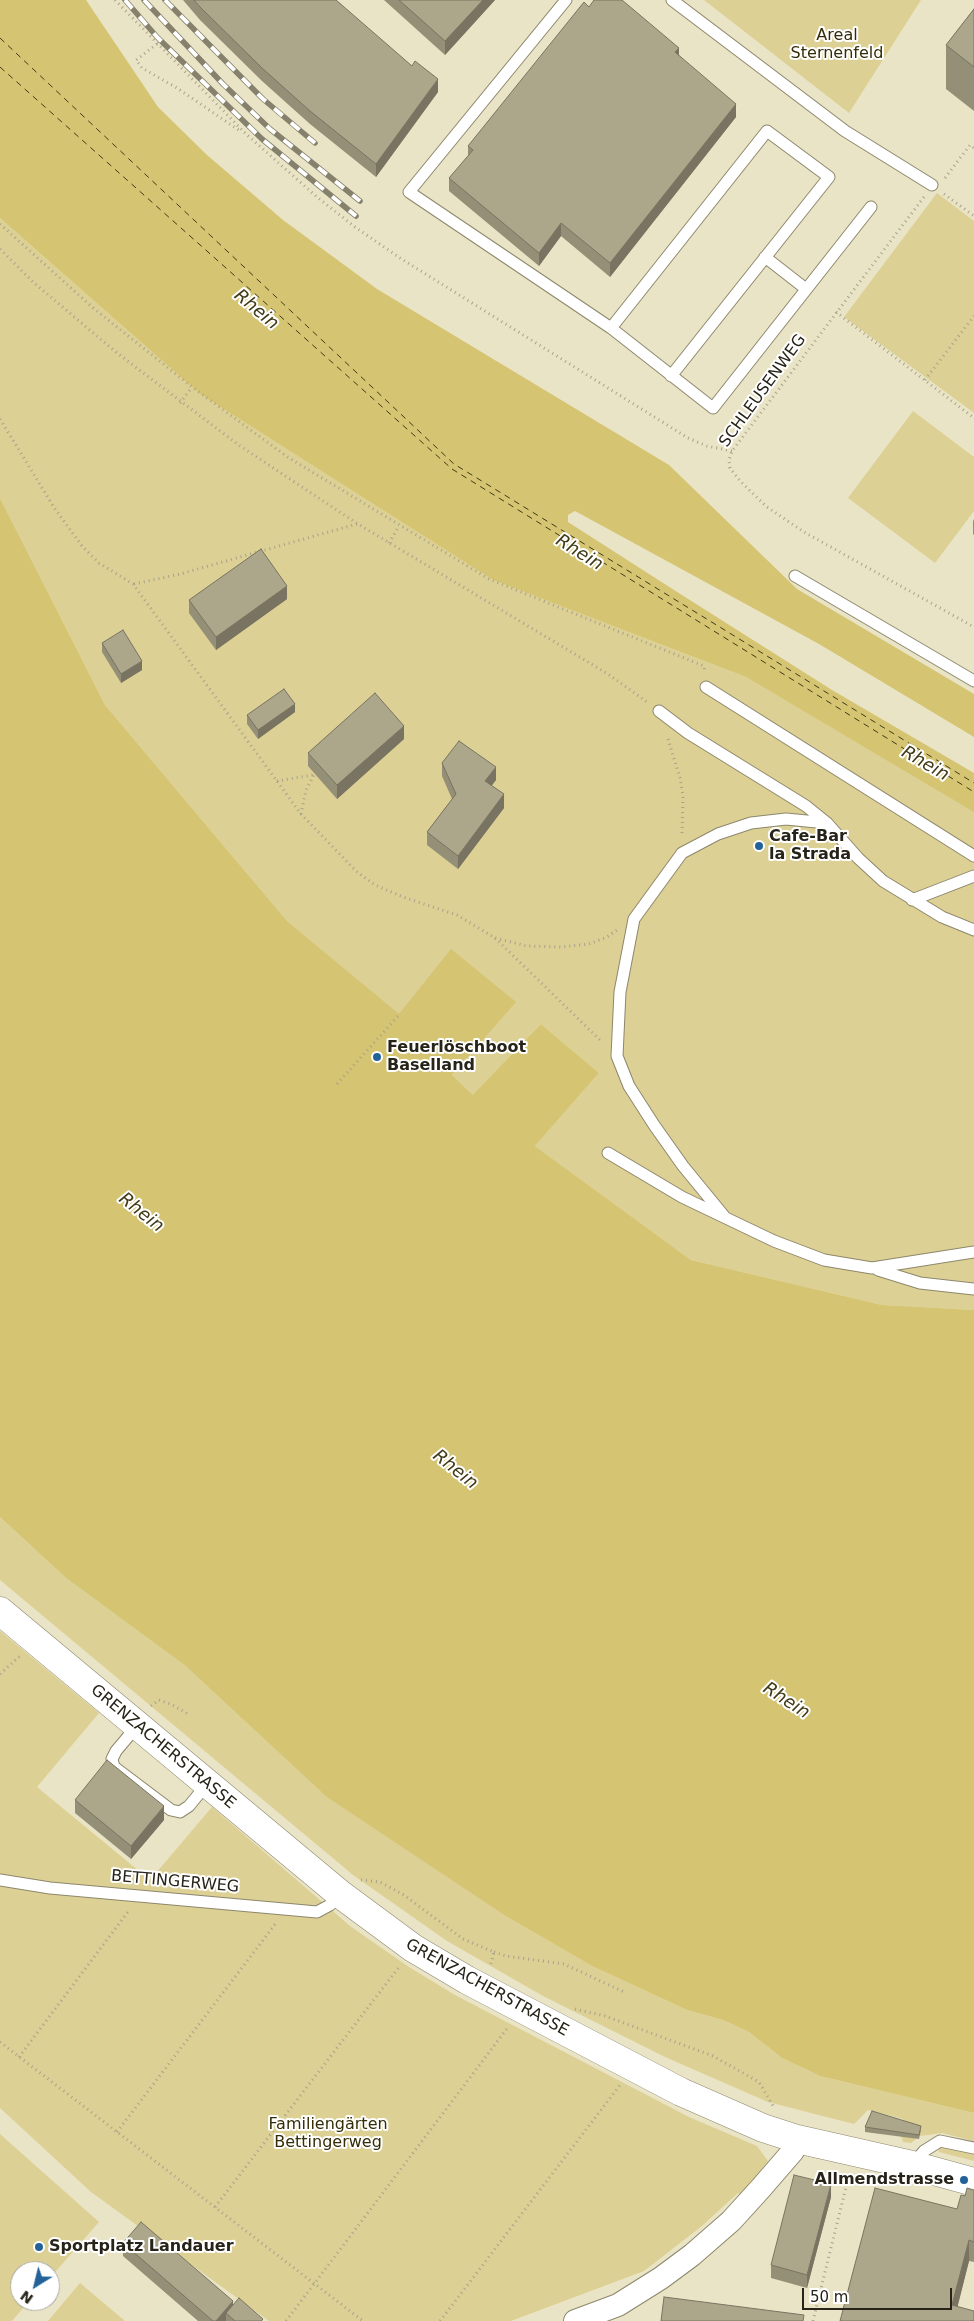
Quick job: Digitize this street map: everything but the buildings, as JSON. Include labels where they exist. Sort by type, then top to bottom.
[{"type":"main road","name":"GRENZACHERSTRASSE","points":[[0,1611],[143,1717],[207,1784],[346,1886],[413,1948],[519,2009],[681,2092],[763,2128],[797,2139],[912,2165],[974,2182]]},
{"type":"street","points":[[575,2321],[622,2313],[661,2278],[731,2221],[786,2159],[797,2139]]},
{"type":"lane","points":[[566,0],[409,192],[610,328],[713,408],[872,206]]},
{"type":"lane","points":[[672,0],[846,130],[935,187]]},
{"type":"lane","points":[[610,328],[767,131],[829,178],[671,376]]},
{"type":"lane","points":[[765,257],[806,289]]},
{"type":"lane","points":[[795,576],[974,681]]},
{"type":"lane","points":[[706,686],[974,856]]},
{"type":"lane","points":[[659,711],[688,732],[806,806],[828,823],[858,858],[883,881],[942,917],[974,930]]},
{"type":"lane","points":[[724,1216],[683,1166],[654,1124],[629,1086],[617,1056],[620,992],[634,919],[682,853],[718,834],[751,823],[786,819],[828,823]]},
{"type":"lane","points":[[912,900],[974,876]]},
{"type":"lane","points":[[608,1153],[682,1197],[774,1241],[824,1260],[872,1268],[920,1283],[974,1289]]},
{"type":"lane","points":[[872,1268],[974,1252]]},
{"type":"lane","points":[[143,1717],[116,1751],[112,1759],[114,1767],[171,1810],[180,1812],[189,1806],[207,1784]]},
{"type":"lane","name":"BETTINGERWEG","points":[[0,1880],[50,1888],[317,1912],[330,1905],[346,1886]]},
{"type":"lane","points":[[912,2165],[924,2151],[940,2141],[974,2148]]},
{"type":"path","points":[[115,0],[246,134],[355,228],[688,438],[707,446],[732,451]]},
{"type":"path","points":[[157,44],[136,60],[142,68],[177,88],[246,134]]},
{"type":"path","name":"SCHLEUSENWEG","points":[[974,148],[970,145],[836,312],[732,451],[729,460],[730,468],[767,507],[804,532],[974,627]]},
{"type":"path","points":[[935,187],[974,216]]},
{"type":"path","points":[[0,224],[92,307],[192,388],[289,458],[489,579],[704,666],[706,686]]},
{"type":"path","points":[[0,249],[56,301],[180,402],[240,446],[358,524],[608,674],[659,711],[680,778],[682,796],[682,853]]},
{"type":"path","points":[[836,312],[974,418]]},
{"type":"path","points":[[925,380],[974,316]]},
{"type":"path","points":[[180,402],[192,388]]},
{"type":"path","points":[[0,420],[55,509],[82,546],[99,563],[133,584],[301,814],[332,848],[356,871],[375,885],[403,898],[457,915],[496,938],[617,1056]]},
{"type":"path","points":[[133,584],[180,574],[358,524]]},
{"type":"path","points":[[389,543],[399,526]]},
{"type":"path","points":[[277,781],[314,775],[306,790],[301,814]]},
{"type":"path","points":[[496,938],[528,946],[561,947],[589,944],[607,937],[634,919]]},
{"type":"path","points":[[337,1084],[399,1014]]},
{"type":"path","points":[[143,1717],[159,1700],[190,1715]]},
{"type":"path","points":[[346,1886],[380,1882],[396,1890],[463,1939],[506,1956],[564,1964],[624,1992]]},
{"type":"path","points":[[19,2056],[141,1895]]},
{"type":"path","points":[[117,2132],[287,1909]]},
{"type":"path","points":[[489,1970],[494,1952]]},
{"type":"path","points":[[215,2207],[404,1961]]},
{"type":"path","points":[[568,2011],[573,2008],[605,2016],[713,2056],[759,2082],[773,2107]]},
{"type":"path","points":[[286,2321],[512,2021]]},
{"type":"path","points":[[0,2042],[363,2321]]},
{"type":"path","points":[[440,2321],[623,2080]]},
{"type":"path","points":[[813,2321],[847,2183]]},
{"type":"green space","name":"Areal Sternenfeld","points":[[704,0],[921,0],[849,113]]},
{"type":"green space","points":[[937,193],[974,221],[974,413],[844,317]]},
{"type":"green space","points":[[0,218],[200,394],[493,580],[746,677],[974,811],[974,1310],[882,1305],[691,1260],[535,1146],[599,1073],[541,1024],[474,1096],[452,1075],[515,1002],[399,1015],[287,921],[105,705],[0,498]]},
{"type":"green space","points":[[913,411],[974,457],[974,511],[935,563],[848,498]]},
{"type":"green space","points":[[0,1517],[66,1578],[187,1667],[509,1918],[592,1966],[687,2010],[723,2020],[749,2032],[782,2058],[820,2076],[974,2113],[974,2141],[942,2133],[920,2136],[911,2143],[903,2142],[900,2132],[903,2119],[868,2110],[854,2124],[768,2102],[665,2057],[543,1996],[447,1941],[353,1875],[0,1580]]},
{"type":"green space","name":"Familiengärten Bettingerweg","points":[[0,1631],[99,1713],[37,1787],[150,1880],[212,1807],[350,1926],[409,1967],[455,1995],[689,2117],[757,2146],[768,2161],[741,2195],[738,2193],[702,2226],[644,2271],[511,2321],[269,2321],[91,2192],[0,2108]]},
{"type":"green space","name":"Sportplatz Landauer","points":[[0,2134],[99,2222],[60,2267],[60,2261],[10,2261],[10,2311],[20,2311],[12,2321],[0,2321]]},
{"type":"green space","points":[[944,2146],[974,2153],[974,2161],[939,2152],[938,2147]]},
{"type":"green space","points":[[80,2283],[125,2321],[48,2321],[56,2311],[60,2311],[60,2307]]},
{"type":"water","name":"Rhein","points":[[0,0],[86,0],[158,107],[207,155],[283,220],[377,289],[669,465],[797,589],[974,694],[974,737],[819,644],[575,511],[568,515],[568,522],[674,590],[832,690],[974,773],[974,812],[746,677],[493,580],[200,394],[0,218]]},
{"type":"water","name":"Rhein","points":[[0,498],[105,705],[287,921],[399,1014],[451,949],[516,1002],[452,1075],[473,1095],[541,1024],[599,1073],[535,1146],[691,1260],[882,1305],[974,1310],[974,2113],[820,2076],[782,2058],[749,2032],[723,2020],[687,2010],[592,1966],[509,1918],[327,1797],[187,1667],[66,1578],[0,1517]]},
{"type":"ferry route","points":[[0,38],[454,464],[974,783]]},
{"type":"ferry route","points":[[0,67],[452,469],[974,792]]},
{"type":"railway","points":[[125,0],[157,37],[262,139],[356,216]]},
{"type":"railway","points":[[144,0],[223,84],[270,129],[360,201]]},
{"type":"railway","points":[[165,0],[263,99],[315,143]]},
{"type":"place","name":"Cafe-Bar la Strada","points":[[759,846]]},
{"type":"place","name":"Feuerlöschboot Baselland","points":[[377,1057]]},
{"type":"place","name":"Allmendstrasse","points":[[964,2180]]},
{"type":"place","name":"Sportplatz Landauer","points":[[39,2247]]}]
